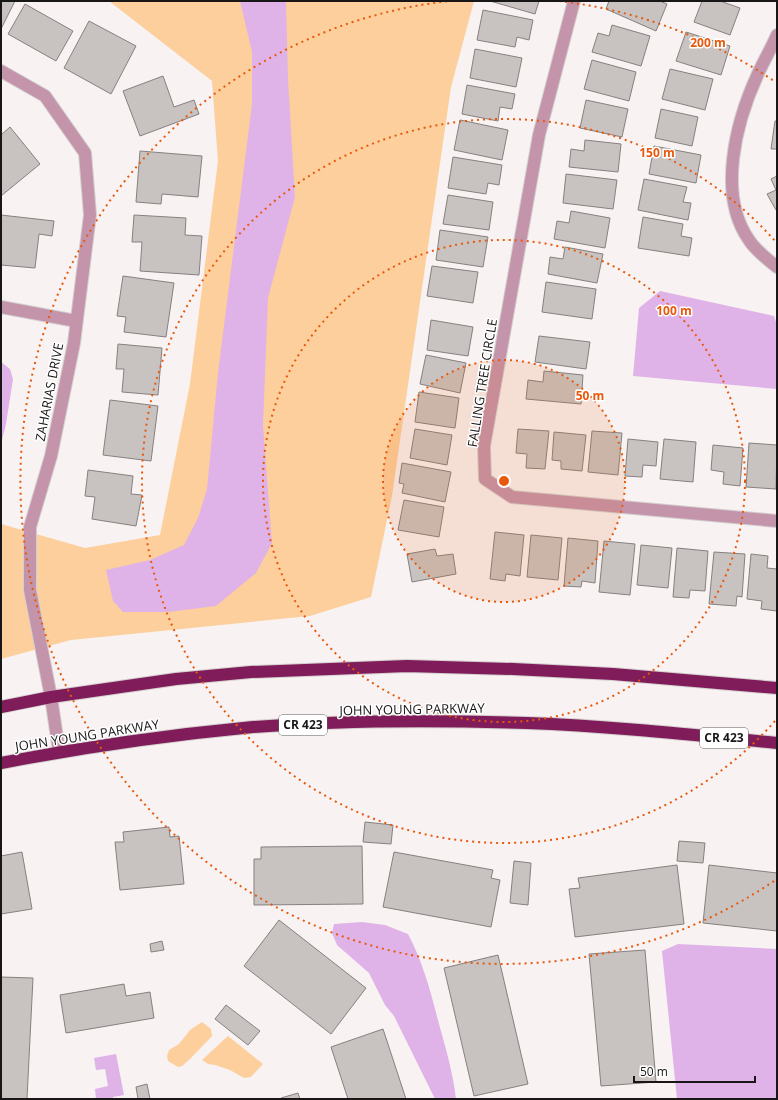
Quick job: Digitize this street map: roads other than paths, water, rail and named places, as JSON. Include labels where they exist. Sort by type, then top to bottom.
[{"type":"highway","points":[[1,707],[51,697],[176,679],[251,672],[407,666],[613,674],[777,688]]},
{"type":"highway","name":"JOHN YOUNG PARKWAY","points":[[1,763],[59,752],[254,727],[383,721],[529,723],[612,728],[777,743]]},
{"type":"street","name":"FALLING TREE CIRCLE","points":[[574,1],[539,135],[484,446],[485,479],[512,497],[777,521]]},
{"type":"street","points":[[777,35],[757,76],[740,123],[736,144],[732,197],[736,211],[748,239],[756,250],[777,267]]},
{"type":"street","name":"ZAHARIAS DRIVE","points":[[1,71],[45,96],[85,153],[90,215],[74,343],[51,456],[30,527],[30,590],[51,697],[59,752]]},
{"type":"street","points":[[1,307],[76,322]]}]
